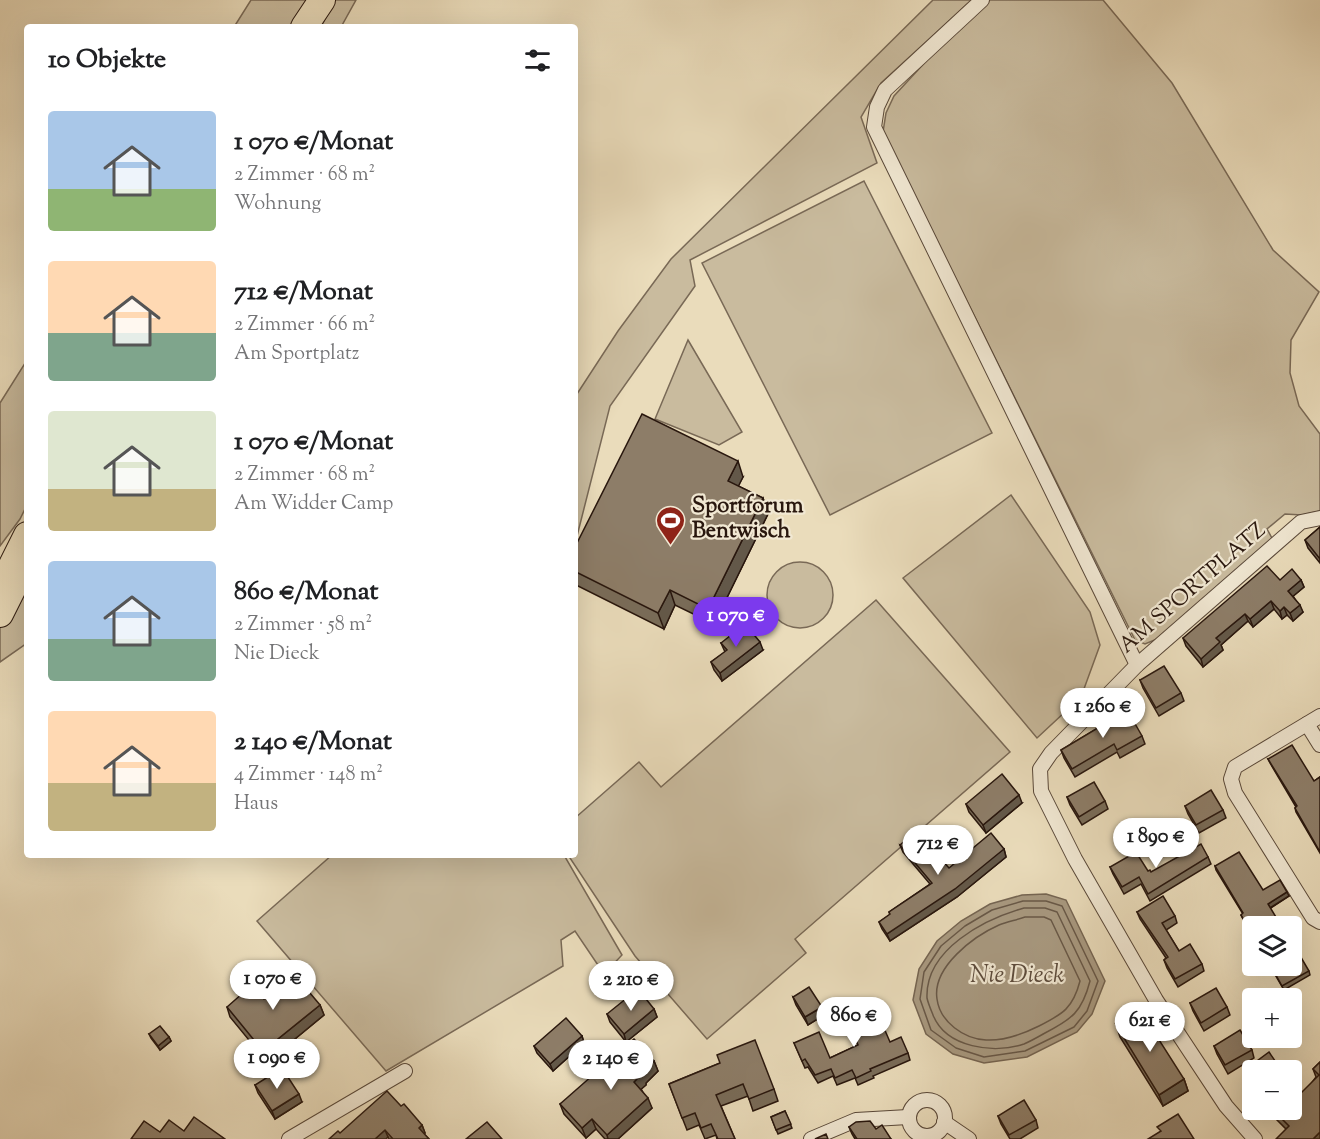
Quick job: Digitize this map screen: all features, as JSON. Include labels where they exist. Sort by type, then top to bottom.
[{"type":"highway","points":[[306,24],[324,0]]},
{"type":"highway","points":[[314,24],[324,0]]},
{"type":"highway","points":[[0,559],[24,547]]},
{"type":"highway","points":[[0,590],[24,549]]},
{"type":"highway","points":[[0,614],[24,550]]},
{"type":"street","points":[[982,0],[885,90],[877,107],[874,127],[1137,665]]},
{"type":"street","name":"AM SPORTPLATZ","points":[[1255,1139],[1226,1106],[1156,1000],[1076,859],[1041,791],[1040,769],[1051,753],[1137,665],[1301,522],[1320,518]]},
{"type":"street","points":[[1320,716],[1235,767],[1231,779],[1235,793],[1264,841],[1312,918],[1320,922]]},
{"type":"street","points":[[1307,724],[1320,745]]},
{"type":"street","points":[[289,1139],[405,1071]]},
{"type":"street","points":[[928,1100],[936,1102],[941,1107],[944,1122],[941,1129],[928,1136],[920,1135],[909,1124],[908,1117],[914,1105],[928,1100]]},
{"type":"street","points":[[811,1139],[856,1120],[908,1117]]},
{"type":"street","points":[[944,1122],[969,1139]]},
{"type":"shaded area","points":[[251,0],[312,0],[299,24],[236,24]]},
{"type":"shaded area","points":[[335,0],[356,0],[343,24],[323,24]]},
{"type":"shaded area","points":[[933,0],[972,0],[881,83],[861,117],[877,163],[690,260],[695,286],[610,406],[578,532],[578,392],[618,331],[671,259]]},
{"type":"shaded area","points":[[990,0],[1103,0],[1172,83],[1273,250],[1319,292],[1291,340],[1290,373],[1299,406],[1320,434],[1320,511],[1302,515],[1285,514],[1267,529],[1273,540],[1157,639],[1145,644],[1135,640],[883,132],[886,113],[894,96],[941,45]]},
{"type":"shaded area","points":[[864,181],[992,433],[830,515],[702,263]]},
{"type":"shaded area","points":[[688,340],[742,432],[719,445],[655,419]]},
{"type":"shaded area","points":[[24,365],[24,511],[0,546],[0,403]]},
{"type":"shaded area","points":[[1011,495],[1090,612],[1100,645],[1081,697],[1037,738],[903,578]]},
{"type":"shaded area","points":[[806,562],[824,571],[831,582],[833,595],[831,608],[824,619],[813,626],[794,628],[776,619],[769,608],[767,589],[776,571],[787,564]]},
{"type":"shaded area","points":[[24,581],[24,645],[0,662],[0,627]]},
{"type":"shaded area","points":[[876,600],[1010,752],[795,939],[806,953],[707,1039],[635,956],[570,858],[578,858],[578,815],[639,762],[661,787]]},
{"type":"shaded area","points":[[329,858],[566,858],[622,955],[604,974],[575,931],[561,940],[563,966],[386,1071],[257,921]]},
{"type":"water","name":"Nie Dieck","points":[[1046,894],[1066,900],[1105,981],[1092,1014],[1077,1032],[1027,1057],[984,1063],[953,1054],[926,1034],[913,1000],[919,969],[937,941],[961,921],[990,904],[1022,895]]},
{"type":"building","name":"Sportforum Bentwisch","points":[[642,414],[738,461],[728,481],[763,498],[708,609],[670,590],[658,613],[578,573],[578,541]]},
{"type":"building","points":[[1320,527],[1320,559],[1305,540]]},
{"type":"building","points":[[1267,566],[1280,580],[1292,569],[1301,580],[1288,591],[1300,605],[1290,613],[1284,607],[1280,611],[1271,601],[1250,619],[1245,614],[1216,638],[1220,642],[1201,659],[1183,638]]},
{"type":"building","points":[[745,624],[760,642],[720,673],[711,662],[727,650],[721,643]]},
{"type":"building","points":[[1164,666],[1181,693],[1156,708],[1140,680]]},
{"type":"building","points":[[1126,708],[1142,736],[1117,750],[1114,744],[1072,769],[1061,750]]},
{"type":"building","points":[[1292,745],[1314,781],[1320,777],[1320,852],[1295,808],[1297,806],[1268,759]]},
{"type":"building","points":[[1002,774],[1019,795],[983,825],[966,804]]},
{"type":"building","points":[[1094,782],[1105,801],[1079,817],[1067,797]]},
{"type":"building","points":[[1211,790],[1223,810],[1196,825],[1185,806]]},
{"type":"building","points":[[916,831],[949,868],[991,833],[1004,849],[955,889],[887,934],[879,922],[890,914],[889,912],[932,883],[900,845]]},
{"type":"building","points":[[1201,844],[1208,857],[1148,894],[1139,877],[1122,887],[1110,867],[1136,852],[1151,872]]},
{"type":"building","points":[[1239,852],[1263,890],[1280,880],[1287,892],[1268,904],[1275,916],[1242,917],[1241,915],[1243,913],[1215,866]]},
{"type":"building","points":[[1163,896],[1175,916],[1162,923],[1179,951],[1190,944],[1202,964],[1175,979],[1164,960],[1168,957],[1137,912]]},
{"type":"building","points":[[1302,959],[1309,971],[1302,975]]},
{"type":"building","points":[[294,974],[320,1005],[263,1051],[227,1007],[252,985],[264,999]]},
{"type":"building","points":[[1276,976],[1300,976],[1282,986]]},
{"type":"building","points":[[809,987],[822,1007],[805,1017],[793,997]]},
{"type":"building","points":[[1216,988],[1227,1007],[1201,1023],[1190,1003]]},
{"type":"building","points":[[638,989],[654,1009],[624,1034],[607,1014]]},
{"type":"building","points":[[874,1005],[890,1042],[901,1037],[908,1053],[870,1069],[871,1071],[856,1078],[852,1070],[835,1078],[831,1069],[815,1075],[805,1059],[802,1061],[794,1043],[819,1032],[830,1058],[858,1045],[846,1018]]},
{"type":"building","points":[[1140,1010],[1184,1079],[1159,1095],[1116,1025]]},
{"type":"building","points":[[566,1018],[582,1036],[550,1064],[534,1046]]},
{"type":"building","points":[[160,1026],[169,1037],[158,1046],[149,1034]]},
{"type":"building","points":[[1240,1030],[1242,1048],[1252,1050],[1225,1065],[1214,1046]]},
{"type":"building","points":[[634,1039],[654,1061],[634,1082],[648,1098],[607,1135],[592,1119],[582,1128],[560,1104]]},
{"type":"building","points":[[755,1040],[774,1089],[749,1099],[743,1084],[716,1095],[735,1139],[718,1139],[711,1124],[701,1128],[695,1113],[682,1118],[669,1084],[720,1063],[717,1055]]},
{"type":"building","points":[[1269,1052],[1274,1060],[1258,1060]]},
{"type":"building","points":[[1320,1062],[1320,1132],[1313,1139],[1276,1139],[1289,1126],[1283,1120],[1302,1120],[1302,1092],[1319,1075],[1313,1069]]},
{"type":"building","points":[[282,1068],[299,1094],[272,1111],[255,1085]]},
{"type":"building","points":[[387,1091],[401,1106],[404,1104],[422,1125],[419,1128],[429,1139],[393,1139],[385,1130],[375,1139],[329,1139],[338,1131],[340,1133]]},
{"type":"building","points":[[1024,1100],[1036,1120],[1009,1135],[998,1116]]},
{"type":"building","points":[[785,1111],[791,1124],[776,1130],[771,1117]]},
{"type":"building","points":[[1178,1114],[1194,1139],[1148,1139],[1161,1131],[1157,1127]]},
{"type":"building","points":[[194,1117],[225,1139],[131,1139],[144,1121],[160,1132],[169,1120],[184,1131]]},
{"type":"building","points":[[870,1121],[876,1129],[882,1125],[891,1139],[857,1139],[849,1127],[856,1122]]},
{"type":"building","points":[[487,1122],[502,1139],[466,1139]]},
{"type":"building","points":[[826,1134],[828,1139],[815,1139]]},
{"type":"place","name":"Sportforum Bentwisch","points":[[671,546]]}]
